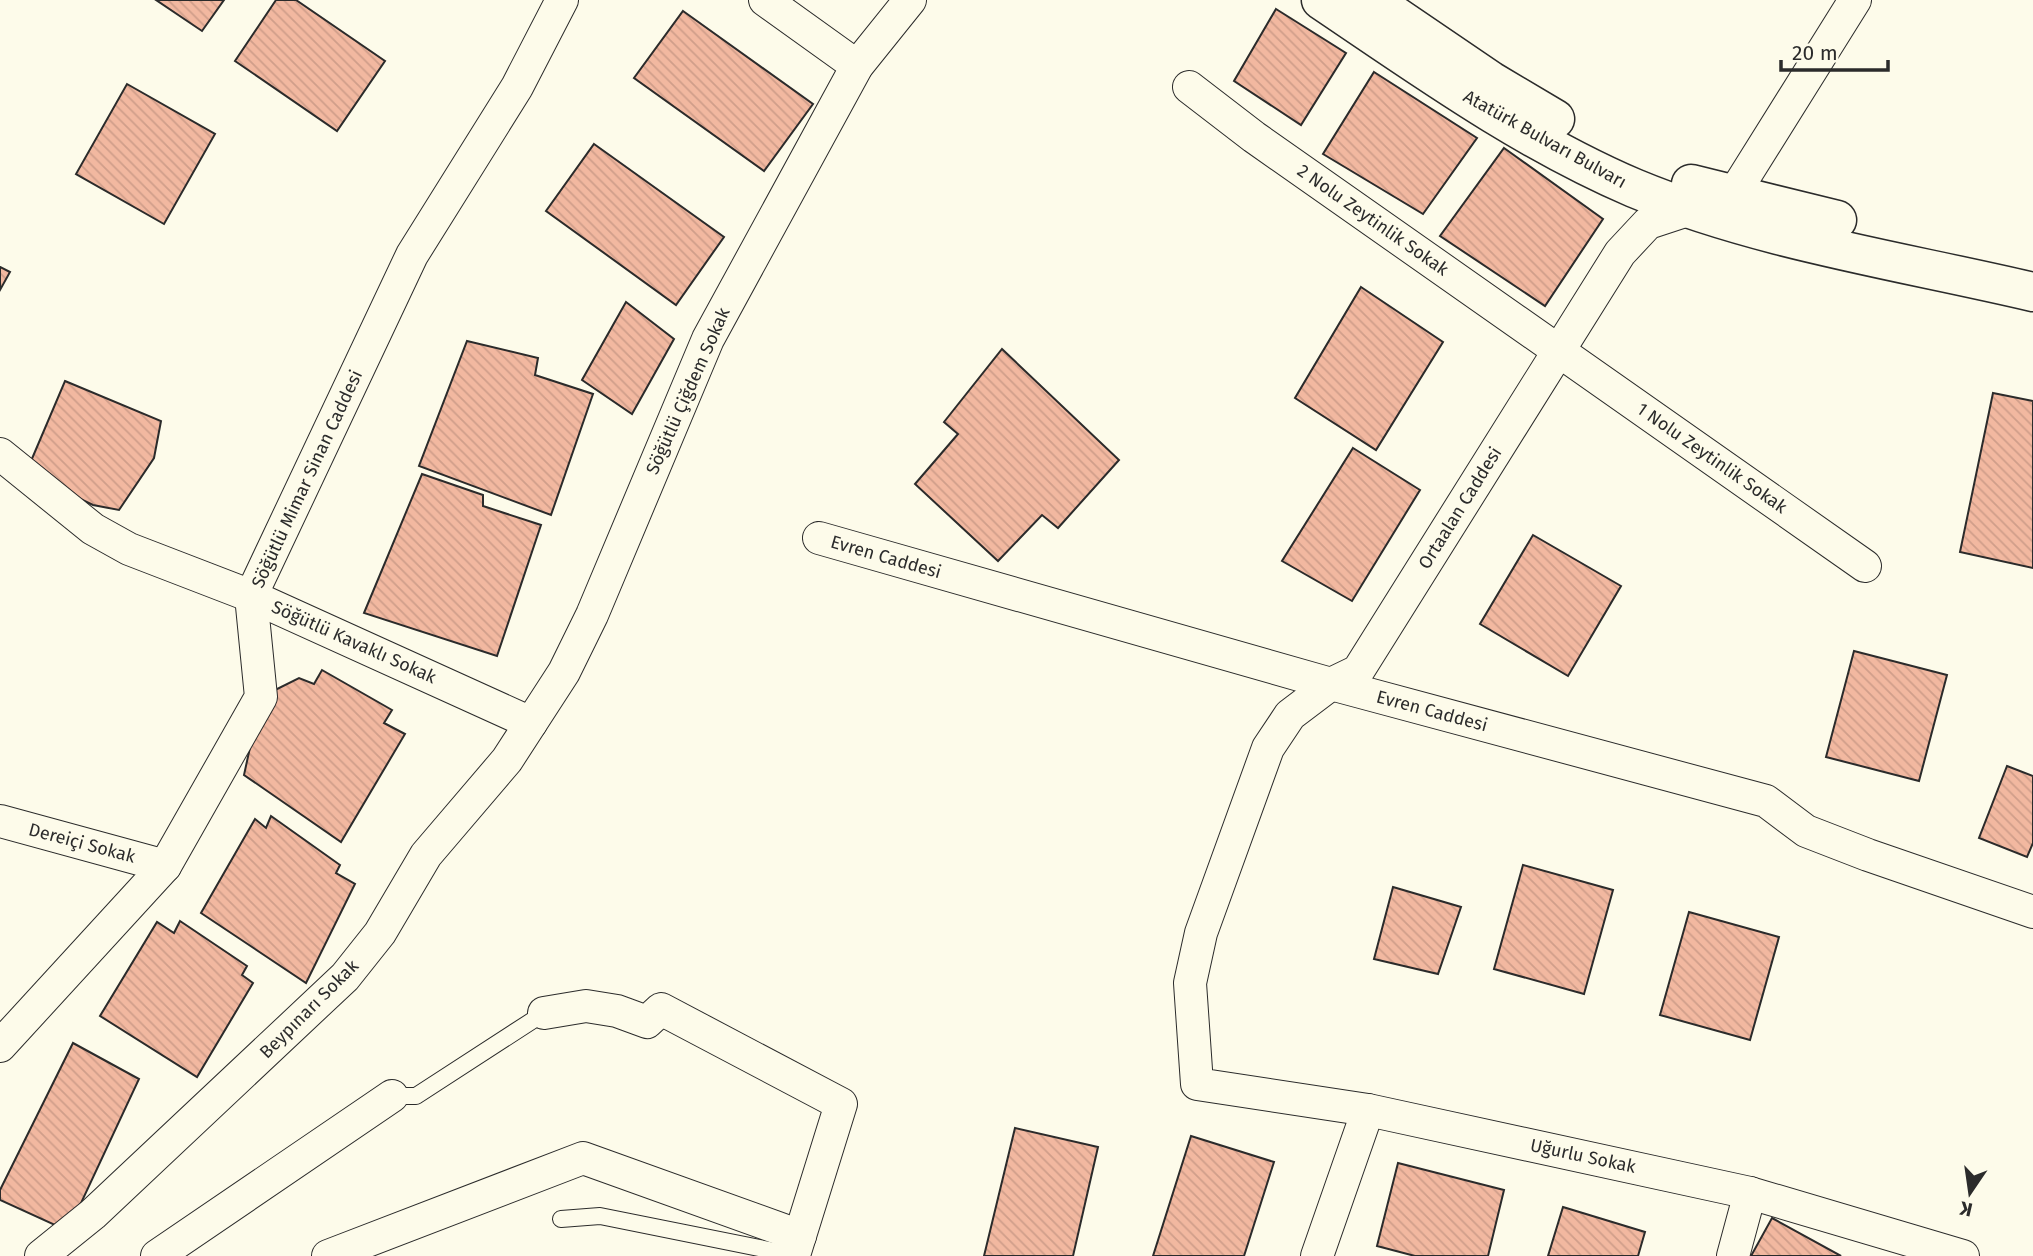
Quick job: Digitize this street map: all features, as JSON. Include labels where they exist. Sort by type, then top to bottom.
[{"type":"street","name":"Söğütlü Mimar Sinan Caddesi","points":[[0,1046],[164,866],[261,697],[251,596],[412,255],[517,87],[562,0]]},
{"type":"street","points":[[765,0],[858,66]]},
{"type":"street","name":"Söğütlü Çiğdem Sokak","points":[[531,723],[564,672],[592,615],[708,339],[858,66],[911,0]]},
{"type":"street","name":"Atatürk Bulvarı Bulvarı","points":[[1321,0],[1489,112],[1633,187],[1747,228],[2033,292]]},
{"type":"street","name":"Atatürk Bulvarı Bulvarı","points":[[1372,0],[1490,81],[1576,131],[1640,164],[1690,183],[1733,195],[2033,266]]},
{"type":"street","points":[[1733,195],[1855,0]]},
{"type":"street","name":"2 Nolu Zeytinlik Sokak","points":[[1189,87],[1254,137],[1559,350]]},
{"type":"street","name":"Ortaalan Caddesi","points":[[1197,1084],[1190,983],[1201,933],[1268,748],[1290,715],[1331,684],[1358,671],[1629,243],[1648,223],[1733,195]]},
{"type":"street","name":"1 Nolu Zeytinlik Sokak","points":[[1559,350],[1865,566]]},
{"type":"street","name":"Söğütlü Kavaklı Sokak","points":[[0,454],[93,529],[129,550],[251,596],[531,723]]},
{"type":"street","name":"Evren Caddesi","points":[[819,538],[1331,684],[1766,801],[1805,831],[2033,912]]},
{"type":"street","name":"Beypınarı Sokak","points":[[41,1256],[93,1214],[345,977],[380,933],[426,855],[507,760],[531,723]]},
{"type":"street","name":"Dereiçi Sokak","points":[[0,821],[164,866]]},
{"type":"street","points":[[328,1256],[583,1157],[796,1249],[841,1104],[661,1009],[647,1023],[617,1011],[586,1006],[544,1013]]},
{"type":"street","name":"Uğurlu Sokak","points":[[1197,1084],[1368,1110],[1750,1193],[1964,1256]]},
{"type":"street","points":[[157,1256],[392,1096]]},
{"type":"street","points":[[1317,1256],[1368,1110]]},
{"type":"street","points":[[1733,1256],[1750,1193]]},
{"type":"lane","points":[[392,1096],[416,1096],[544,1013]]},
{"type":"lane","points":[[561,1219],[600,1216],[796,1249]]},
{"type":"building","points":[[156,0],[224,0],[202,31]]},
{"type":"building","points":[[276,0],[296,0],[385,61],[337,131],[235,61]]},
{"type":"building","points":[[1276,9],[1346,53],[1301,125],[1234,81]]},
{"type":"building","points":[[683,11],[813,104],[764,171],[634,78]]},
{"type":"building","points":[[1374,72],[1477,138],[1423,214],[1323,154]]},
{"type":"building","points":[[127,84],[215,134],[164,224],[76,174]]},
{"type":"building","points":[[594,144],[724,237],[676,305],[546,211]]},
{"type":"building","points":[[1504,148],[1603,219],[1545,306],[1440,236]]},
{"type":"building","points":[[0,267],[10,272],[0,290]]},
{"type":"building","points":[[1361,287],[1443,342],[1376,450],[1295,398]]},
{"type":"building","points":[[626,302],[674,339],[632,414],[582,380]]},
{"type":"building","points":[[467,341],[538,358],[535,375],[593,394],[551,515],[419,466]]},
{"type":"building","points":[[1002,349],[1119,460],[1058,528],[1042,515],[998,561],[915,484],[958,434],[944,422]]},
{"type":"building","points":[[65,381],[161,421],[154,458],[119,510],[93,505],[32,476],[31,461]]},
{"type":"building","points":[[1993,393],[2033,401],[2033,568],[1960,552]]},
{"type":"building","points":[[1353,448],[1420,490],[1352,601],[1282,561]]},
{"type":"building","points":[[422,474],[483,495],[483,506],[541,525],[497,656],[364,613]]},
{"type":"building","points":[[1533,535],[1621,586],[1568,676],[1480,624]]},
{"type":"building","points":[[1854,651],[1947,675],[1919,781],[1826,757]]},
{"type":"building","points":[[322,670],[392,710],[384,723],[405,734],[341,842],[244,775],[261,697],[299,678],[314,684]]},
{"type":"building","points":[[2007,766],[2033,776],[2033,843],[2027,857],[1979,838]]},
{"type":"building","points":[[271,816],[340,865],[336,873],[355,884],[306,983],[201,913],[255,819],[266,828]]},
{"type":"building","points":[[1523,865],[1613,890],[1584,994],[1494,969]]},
{"type":"building","points":[[1393,887],[1461,907],[1438,974],[1374,959]]},
{"type":"building","points":[[1689,912],[1779,937],[1750,1040],[1660,1015]]},
{"type":"building","points":[[180,921],[247,966],[242,975],[253,983],[197,1077],[100,1016],[157,922],[174,933]]},
{"type":"building","points":[[73,1043],[139,1079],[68,1231],[0,1200],[0,1190]]},
{"type":"building","points":[[1015,1128],[1098,1147],[1073,1256],[984,1256]]},
{"type":"building","points":[[1191,1136],[1274,1162],[1244,1256],[1153,1256]]},
{"type":"building","points":[[1398,1163],[1504,1190],[1488,1256],[1415,1256],[1377,1246]]},
{"type":"building","points":[[1563,1207],[1645,1232],[1638,1256],[1548,1256]]},
{"type":"building","points":[[1772,1218],[1841,1256],[1751,1256]]}]
